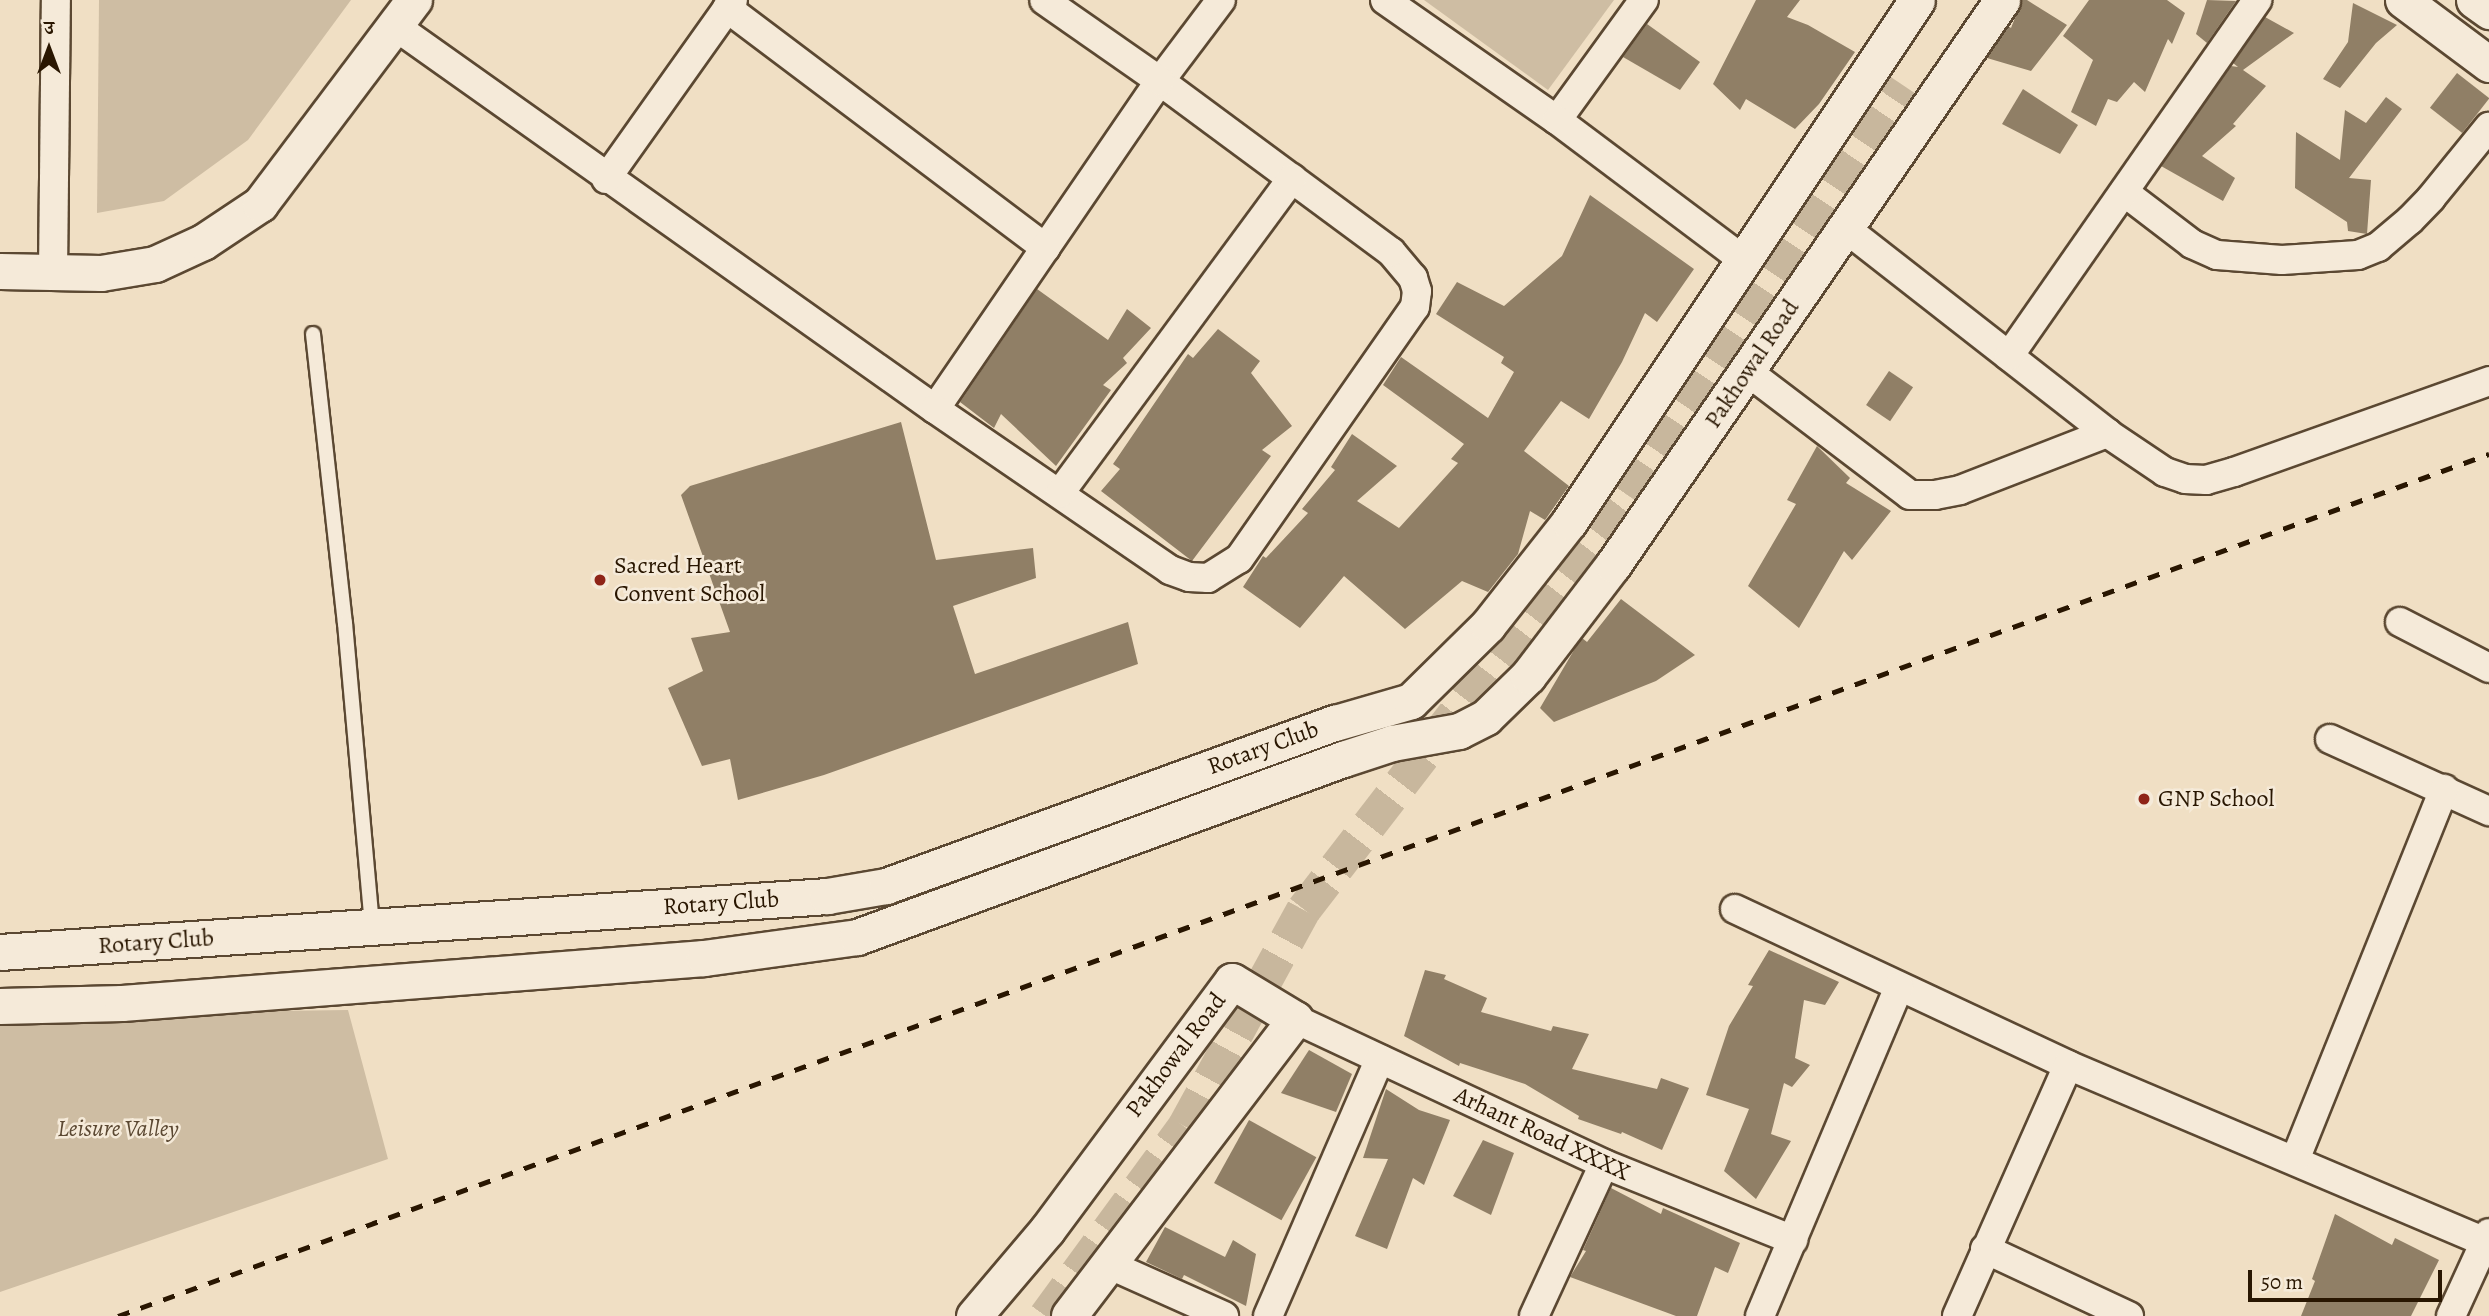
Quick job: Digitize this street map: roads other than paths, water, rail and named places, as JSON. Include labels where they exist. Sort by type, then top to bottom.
[{"type":"street","points":[[53,274],[56,0]]},
{"type":"street","points":[[0,271],[101,273],[155,264],[203,242],[260,204],[404,13],[606,178],[1170,570],[1189,577],[1208,578],[1239,559],[1407,322],[1415,307],[1417,291],[1413,278],[1391,252],[1160,81],[1044,0]]},
{"type":"street","points":[[935,409],[1160,81],[1221,0]]},
{"type":"street","points":[[1385,0],[1557,120],[1745,261],[1917,0]]},
{"type":"street","points":[[1557,120],[1644,0]]},
{"type":"street","name":"Pakhowal Road","points":[[0,1006],[168,1000],[704,958],[827,943],[857,937],[1343,759],[1392,743],[1458,731],[1486,717],[1528,676],[1572,620],[1748,372],[2002,0]]},
{"type":"street","points":[[2009,356],[2257,0]]},
{"type":"street","points":[[2403,0],[2489,64]]},
{"type":"street","points":[[2474,0],[2489,11]]},
{"type":"street","points":[[606,178],[730,4],[1046,248]]},
{"type":"street","points":[[2124,192],[2192,244],[2217,255],[2282,260],[2358,255],[2378,247],[2410,220],[2489,127]]},
{"type":"street","points":[[1060,493],[1292,178]]},
{"type":"street","points":[[1845,228],[2108,433],[2165,472],[2185,479],[2206,480],[2489,382]]},
{"type":"street","name":"Rotary Club","points":[[0,952],[827,896],[886,886],[1335,723],[1411,701],[1488,625],[1569,522],[1745,261]]},
{"type":"street","points":[[1748,372],[1910,495],[1935,495],[1960,490],[2108,433]]},
{"type":"street","points":[[2400,622],[2489,668]]},
{"type":"street","points":[[1335,723],[1343,759]]},
{"type":"street","points":[[2330,739],[2489,811]]},
{"type":"street","points":[[2295,1160],[2444,789]]},
{"type":"street","points":[[0,987],[345,966],[833,927],[863,917],[886,886]]},
{"type":"street","points":[[1735,909],[2068,1065],[2488,1240],[2451,1316]]},
{"type":"street","name":"Pakhowal Road","points":[[974,1316],[1047,1230],[1232,981],[1295,1019]]},
{"type":"street","points":[[1760,1316],[1899,988]]},
{"type":"street","points":[[1069,1316],[1295,1019]]},
{"type":"street","name":"Arhant Road XXXX","points":[[1295,1019],[1604,1164],[1793,1240]]},
{"type":"street","points":[[1268,1316],[1380,1059]]},
{"type":"street","points":[[1957,1316],[2068,1065]]},
{"type":"street","points":[[1534,1316],[1604,1164]]},
{"type":"street","points":[[1985,1249],[2129,1316]]},
{"type":"street","points":[[1110,1265],[1224,1316]]},
{"type":"lane","points":[[313,334],[345,623],[372,927]]},
{"type":"tunnel","points":[[1046,1316],[1185,1126],[1304,909],[1625,493],[1902,84]]},
{"type":"railway","points":[[118,1316],[2489,454]]},
{"type":"place","name":"Sacred Heart Convent School","points":[[600,580]]},
{"type":"place","name":"GNP School","points":[[2144,799]]},
{"type":"park label","name":"Leisure Valley","points":[[118,1129]]}]
